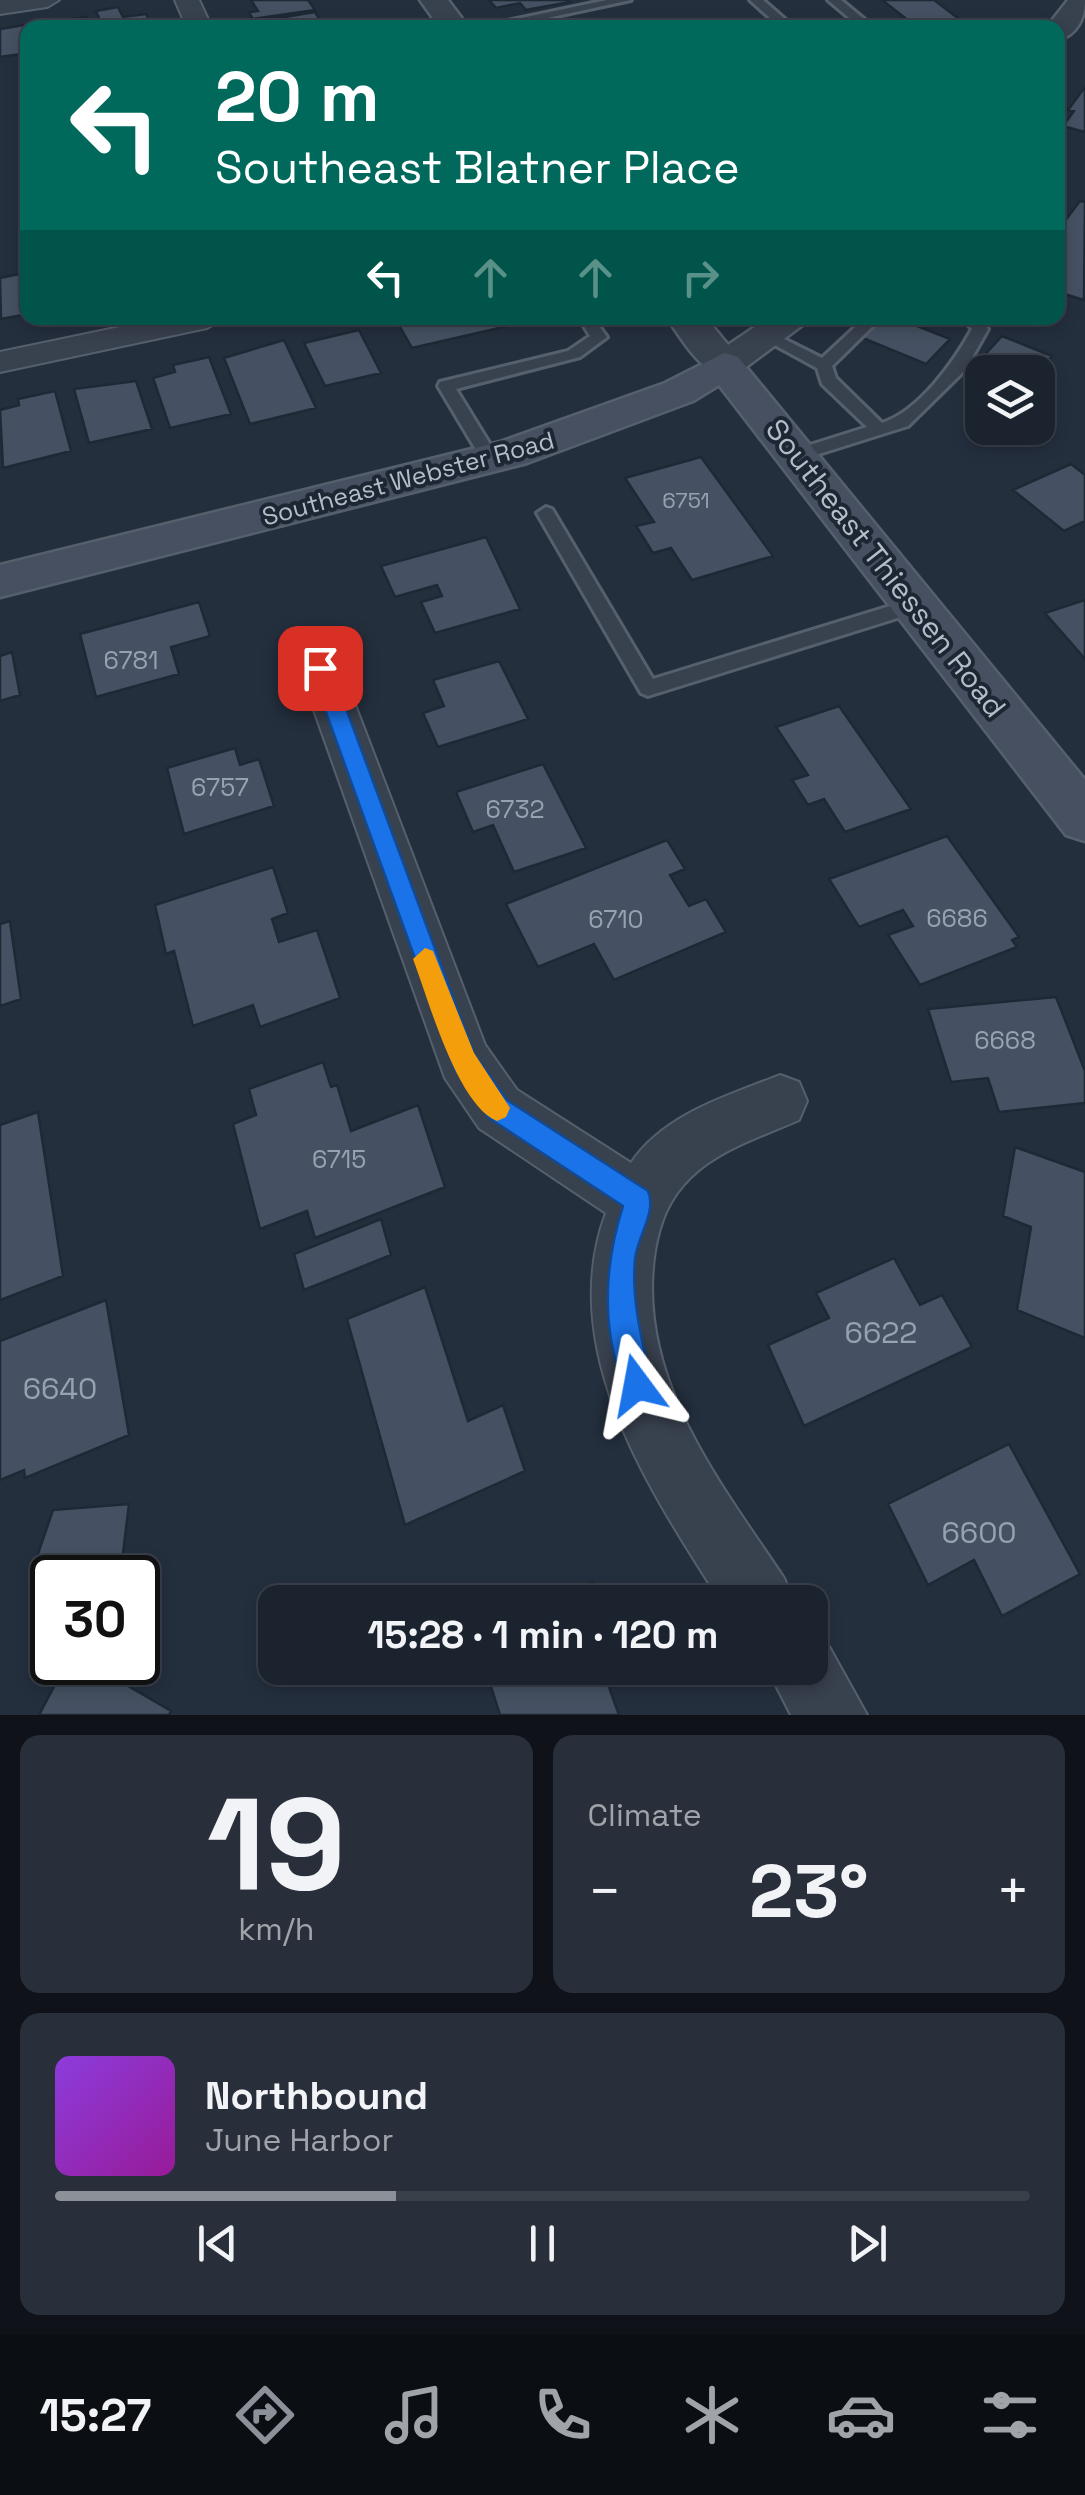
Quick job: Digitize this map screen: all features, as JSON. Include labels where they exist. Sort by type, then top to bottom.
[{"type":"main road","name":"Southeast Webster Road","points":[[0,580],[490,459],[634,411],[679,392],[724,365]]},
{"type":"main road","name":"Southeast Thiessen Road","points":[[724,365],[1085,819]]},
{"type":"street","points":[[0,7],[47,0]]},
{"type":"street","points":[[1065,23],[1084,0]]},
{"type":"street","points":[[0,362],[174,325]]},
{"type":"street","name":"Southeast Thiessen Road","points":[[692,325],[724,365]]},
{"type":"street","name":"Southeast Webster Road","points":[[724,365],[780,327]]},
{"type":"street","points":[[320,668],[464,1060],[498,1109],[638,1200]]},
{"type":"street","points":[[749,1585],[677,1471],[637,1385],[622,1318],[621,1258],[638,1200],[676,1153],[721,1126],[780,1101]]},
{"type":"street","points":[[813,1685],[832,1715]]},
{"type":"lane","points":[[521,20],[625,0]]},
{"type":"lane","points":[[756,0],[780,20]]},
{"type":"lane","points":[[834,0],[859,20]]},
{"type":"lane","points":[[490,459],[446,386],[574,354],[600,336],[591,325]]},
{"type":"lane","points":[[824,365],[866,325]]},
{"type":"lane","points":[[797,454],[902,422],[960,367],[980,329],[976,325]]},
{"type":"lane","points":[[780,327],[824,365],[828,380],[879,429]]},
{"type":"lane","points":[[546,513],[648,688],[916,606]]},
{"type":"building","points":[[251,0],[308,0],[315,10],[253,19],[249,12],[258,11]]},
{"type":"building","points":[[489,0],[570,2],[526,10],[520,3],[496,8]]},
{"type":"building","points":[[882,0],[934,0],[960,20],[908,20]]},
{"type":"building","points":[[118,7],[123,17],[146,14],[149,20],[100,20],[96,11]]},
{"type":"building","points":[[315,12],[320,20],[267,20]]},
{"type":"building","points":[[20,26],[20,54],[0,57],[0,29]]},
{"type":"building","points":[[1085,87],[1085,132],[1065,127],[1074,111],[1068,110]]},
{"type":"building","points":[[1080,201],[1085,202],[1084,300],[1065,294],[1065,221]]},
{"type":"building","points":[[20,274],[20,315],[1,319],[0,278]]},
{"type":"building","points":[[399,325],[512,325],[412,348]]},
{"type":"building","points":[[870,325],[915,325],[950,339],[926,364],[858,336]]},
{"type":"building","points":[[359,330],[381,373],[325,386],[304,343]]},
{"type":"building","points":[[1002,336],[1050,355],[985,355]]},
{"type":"building","points":[[284,340],[316,408],[250,424],[224,358]]},
{"type":"building","points":[[209,357],[231,414],[170,428],[153,378],[175,372],[173,365]]},
{"type":"building","points":[[136,381],[152,429],[89,443],[74,389]]},
{"type":"building","points":[[55,391],[71,451],[3,468],[0,410],[19,405],[18,399]]},
{"type":"building","points":[[701,457],[773,556],[692,580],[671,548],[653,553],[636,526],[654,522],[625,478]]},
{"type":"building","points":[[1071,464],[1085,475],[1085,521],[1064,531],[1013,490]]},
{"type":"building","points":[[486,537],[520,609],[435,633],[421,602],[442,596],[437,585],[395,597],[381,566]]},
{"type":"building","points":[[1085,600],[1085,659],[1045,613]]},
{"type":"building","points":[[199,602],[210,636],[171,647],[179,674],[96,697],[80,634]]},
{"type":"building","points":[[12,652],[20,695],[0,701],[0,656]]},
{"type":"building","points":[[499,661],[528,719],[438,747],[423,713],[444,706],[433,680]]},
{"type":"building","points":[[839,706],[911,809],[845,832],[824,799],[808,805],[792,780],[808,775],[776,727]]},
{"type":"building","points":[[235,748],[240,765],[259,759],[274,806],[184,834],[167,768]]},
{"type":"building","points":[[543,764],[586,848],[514,872],[493,825],[473,832],[456,792]]},
{"type":"building","points":[[947,836],[1019,937],[1012,940],[1017,947],[920,985],[888,935],[913,926],[903,910],[859,927],[829,879]]},
{"type":"building","points":[[667,840],[685,869],[670,875],[689,906],[706,899],[726,932],[614,980],[594,944],[538,967],[506,904]]},
{"type":"building","points":[[273,867],[288,913],[272,919],[279,942],[317,930],[340,998],[260,1027],[253,1005],[193,1026],[174,951],[166,954],[155,905]]},
{"type":"building","points":[[10,921],[21,999],[0,1006],[0,924]]},
{"type":"building","points":[[1056,997],[1085,1071],[1085,1103],[999,1112],[988,1078],[951,1082],[928,1009]]},
{"type":"building","points":[[323,1062],[331,1087],[337,1085],[351,1131],[418,1105],[445,1187],[315,1238],[307,1211],[260,1229],[233,1124],[256,1115],[249,1089]]},
{"type":"building","points":[[38,1112],[63,1276],[0,1300],[0,1125]]},
{"type":"building","points":[[1015,1147],[1085,1172],[1085,1338],[1017,1310],[1031,1227],[1003,1216]]},
{"type":"building","points":[[381,1219],[391,1255],[304,1290],[294,1254]]},
{"type":"building","points":[[894,1258],[920,1305],[942,1295],[972,1347],[804,1426],[768,1345],[829,1318],[816,1293]]},
{"type":"building","points":[[425,1287],[468,1421],[503,1405],[525,1471],[405,1525],[347,1319]]},
{"type":"building","points":[[106,1300],[129,1435],[25,1478],[24,1470],[0,1480],[0,1341]]},
{"type":"building","points":[[1009,1444],[1080,1574],[1002,1616],[974,1560],[928,1585],[888,1504]]},
{"type":"building","points":[[129,1504],[123,1555],[38,1555],[53,1510]]},
{"type":"building","points":[[55,1685],[126,1685],[171,1711],[169,1715],[39,1715]]},
{"type":"building","points":[[490,1685],[608,1685],[619,1715],[500,1715]]},
{"type":"slow traffic","points":[[425,959],[464,1060],[497,1108]]},
{"type":"route","points":[[320,668],[464,1060],[498,1109],[638,1200],[621,1258],[622,1318],[637,1385]]}]
